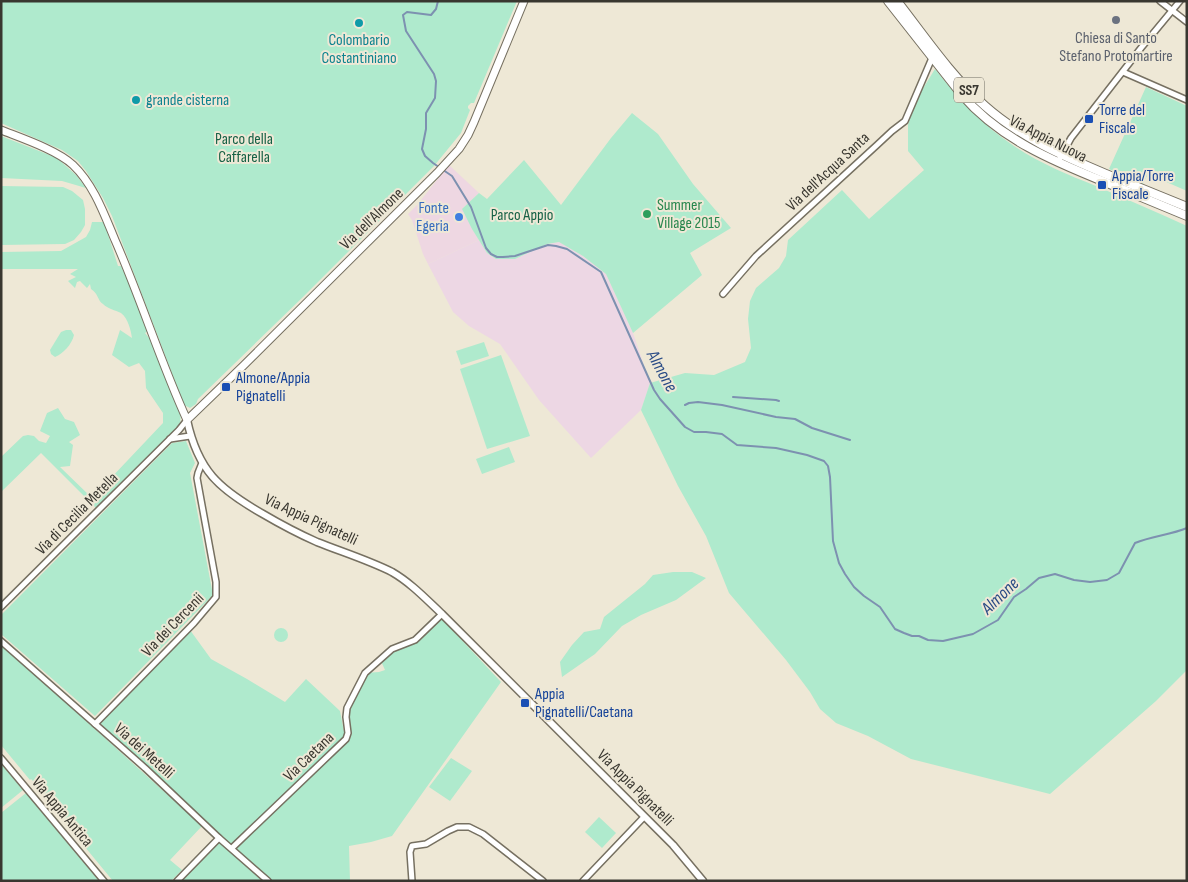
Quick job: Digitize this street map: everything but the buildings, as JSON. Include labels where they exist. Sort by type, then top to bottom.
[{"type":"main road","name":"Via dell'Almone","points":[[187,420],[459,149],[474,122],[524,1]]},
{"type":"main road","name":"Via Appia Nuova","points":[[888,1],[968,102],[999,130],[1024,145],[1187,208]]},
{"type":"main road","name":"Via Appia Nuova","points":[[897,1],[955,75],[974,96],[1016,130],[1060,159],[1187,216]]},
{"type":"main road","name":"Via Appia Pignatelli","points":[[1,130],[38,145],[71,163],[97,198],[132,278],[165,369],[187,420]]},
{"type":"street","points":[[1160,1],[1187,22]]},
{"type":"street","points":[[1060,159],[1071,138],[1180,1]]},
{"type":"street","name":"Via dell'Acqua Santa","points":[[722,294],[756,256],[882,140],[906,121],[932,58]]},
{"type":"street","points":[[1123,72],[1187,100]]},
{"type":"street","name":"Via Appia Pignatelli","points":[[187,420],[190,436],[202,463],[220,486],[236,499],[271,519],[316,542],[372,562],[394,573],[409,584],[442,614],[682,855],[702,881]]},
{"type":"street","name":"Via di Cecilia Metella","points":[[1,606],[187,420]]},
{"type":"street","points":[[170,439],[190,436]]},
{"type":"street","name":"Via dei Cercenii","points":[[95,724],[192,625],[216,597],[216,582],[198,478],[202,463]]},
{"type":"street","name":"Via Caetana","points":[[232,848],[346,739],[348,733],[345,715],[347,708],[361,678],[367,670],[392,649],[415,640],[442,614]]},
{"type":"street","name":"Via dei Metelli","points":[[1,641],[145,768],[268,881]]},
{"type":"street","name":"Via Appia Antica","points":[[1,758],[104,881]]},
{"type":"street","points":[[583,881],[644,817]]},
{"type":"street","points":[[412,881],[410,852],[412,846],[426,844],[457,827],[468,827],[483,834],[543,881]]},
{"type":"street","points":[[176,881],[219,838]]},
{"type":"shaded area","points":[[449,165],[479,193],[462,209],[479,240],[428,264],[408,214]]},
{"type":"shaded area","points":[[479,240],[487,253],[496,259],[515,259],[547,244],[559,242],[583,256],[606,274],[633,333],[650,383],[641,410],[591,458],[539,400],[500,344],[469,326],[453,312],[428,264]]},
{"type":"green space","name":"Parco della Caffarella","points":[[1,1],[517,1],[474,103],[468,106],[470,110],[461,133],[434,166],[190,408],[184,405],[112,216],[86,171],[78,161],[62,150],[1,123]]},
{"type":"green space","points":[[935,69],[981,120],[1002,138],[1024,152],[1064,173],[1187,226],[1187,670],[1156,701],[1050,794],[911,759],[868,736],[836,723],[820,709],[786,660],[729,593],[706,536],[678,486],[641,410],[650,383],[685,373],[714,375],[745,362],[751,348],[748,319],[750,301],[756,288],[779,268],[786,256],[788,240],[842,190],[869,219],[924,170],[908,151],[908,125],[914,103]]},
{"type":"green space","points":[[1146,87],[1187,106],[1187,191],[1148,174],[1143,184],[1109,169]]},
{"type":"green space","name":"Summer Village 2015","points":[[632,113],[658,134],[693,184],[731,228],[690,253],[702,275],[633,333],[606,274],[583,256],[559,242],[547,244],[515,259],[496,259],[487,253],[462,209],[479,193],[487,199],[524,160],[561,205]]},
{"type":"green space","points":[[1,136],[57,158],[76,175],[86,188],[62,181],[1,178]]},
{"type":"green space","points":[[1,186],[63,187],[72,191],[83,200],[85,225],[74,240],[65,244],[1,245]]},
{"type":"green space","points":[[92,222],[104,222],[118,266],[121,266],[124,272],[148,331],[145,333],[150,339],[181,411],[180,425],[97,509],[41,453],[1,492],[1,457],[23,436],[34,436],[39,441],[46,443],[50,436],[40,431],[47,413],[58,408],[65,419],[74,422],[80,435],[69,442],[73,445],[70,466],[60,467],[92,498],[163,423],[163,413],[146,388],[145,371],[139,363],[129,367],[112,355],[120,330],[132,338],[126,318],[121,313],[101,302],[91,289],[90,284],[87,288],[80,281],[77,282],[75,288],[68,281],[76,277],[70,274],[78,269],[1,269],[1,252],[61,251],[86,237]]},
{"type":"green space","points":[[71,330],[74,335],[73,338],[67,348],[55,357],[51,354],[50,350],[61,332]]},
{"type":"green space","points":[[484,342],[489,356],[461,365],[456,351]]},
{"type":"green space","points":[[501,355],[530,436],[487,449],[460,369]]},
{"type":"green space","points":[[186,441],[195,463],[190,473],[213,595],[95,716],[1,634],[1,615],[172,443]]},
{"type":"green space","points":[[509,447],[515,462],[482,474],[476,459]]},
{"type":"green space","points":[[692,572],[706,578],[676,600],[641,615],[622,626],[595,654],[562,677],[560,662],[584,632],[600,629],[604,617],[645,584],[653,575]]},
{"type":"green space","points":[[440,617],[501,682],[392,836],[349,846],[350,881],[270,881],[232,848],[100,723],[190,630],[211,659],[285,702],[306,679],[340,711],[345,737],[346,719],[350,702],[365,673],[385,670],[381,661],[397,648],[412,644]]},
{"type":"green space","points":[[278,628],[284,628],[288,635],[284,642],[278,642],[274,638],[274,632]]},
{"type":"green space","points":[[1,644],[202,826],[170,860],[182,870],[171,881],[113,881],[33,784],[34,782],[30,780],[1,745]]},
{"type":"green space","points":[[451,758],[472,771],[450,801],[429,787]]},
{"type":"green space","points":[[1,764],[23,790],[1,808]]},
{"type":"green space","points":[[26,793],[99,881],[1,881],[1,813]]},
{"type":"green space","points":[[599,817],[616,833],[602,848],[585,832]]},
{"type":"green space","points":[[220,841],[263,881],[180,881]]},
{"type":"waterway","name":"Almone","points":[[438,1],[436,9],[431,15],[407,12],[403,15],[406,31],[434,74],[436,81],[435,98],[426,113],[426,129],[422,149],[425,156],[452,176],[471,207],[486,248],[491,254],[503,257],[515,256],[548,245],[556,246],[567,249],[601,272],[654,390],[685,427],[694,432],[722,434],[737,445],[776,448],[824,461],[828,466],[830,477],[833,541],[839,563],[854,587],[880,607],[895,629],[912,636],[943,641],[973,634],[998,620],[1014,597],[1039,578],[1055,574],[1074,580],[1090,582],[1107,580],[1119,573],[1135,543],[1187,528]]},
{"type":"waterway","points":[[733,397],[779,401]]},
{"type":"waterway","points":[[685,405],[698,402],[722,405],[776,417],[795,419],[812,428],[850,440]]},
{"type":"place","name":"Chiesa di Santo Stefano Protomartire","points":[[1116,20]]},
{"type":"place","name":"Colombario Costantiniano","points":[[359,23]]},
{"type":"place","name":"grande cisterna","points":[[136,100]]},
{"type":"place","name":"Torre del Fiscale","points":[[1089,119]]},
{"type":"place","name":"Appia/Torre Fiscale","points":[[1102,185]]},
{"type":"place","name":"Summer Village 2015","points":[[647,214]]},
{"type":"place","name":"Fonte Egeria","points":[[459,217]]},
{"type":"place","name":"Almone/Appia Pignatelli","points":[[226,387]]},
{"type":"place","name":"Appia Pignatelli/Caetana","points":[[525,703]]},
{"type":"park label","name":"Parco Appio","points":[[522,215]]}]
